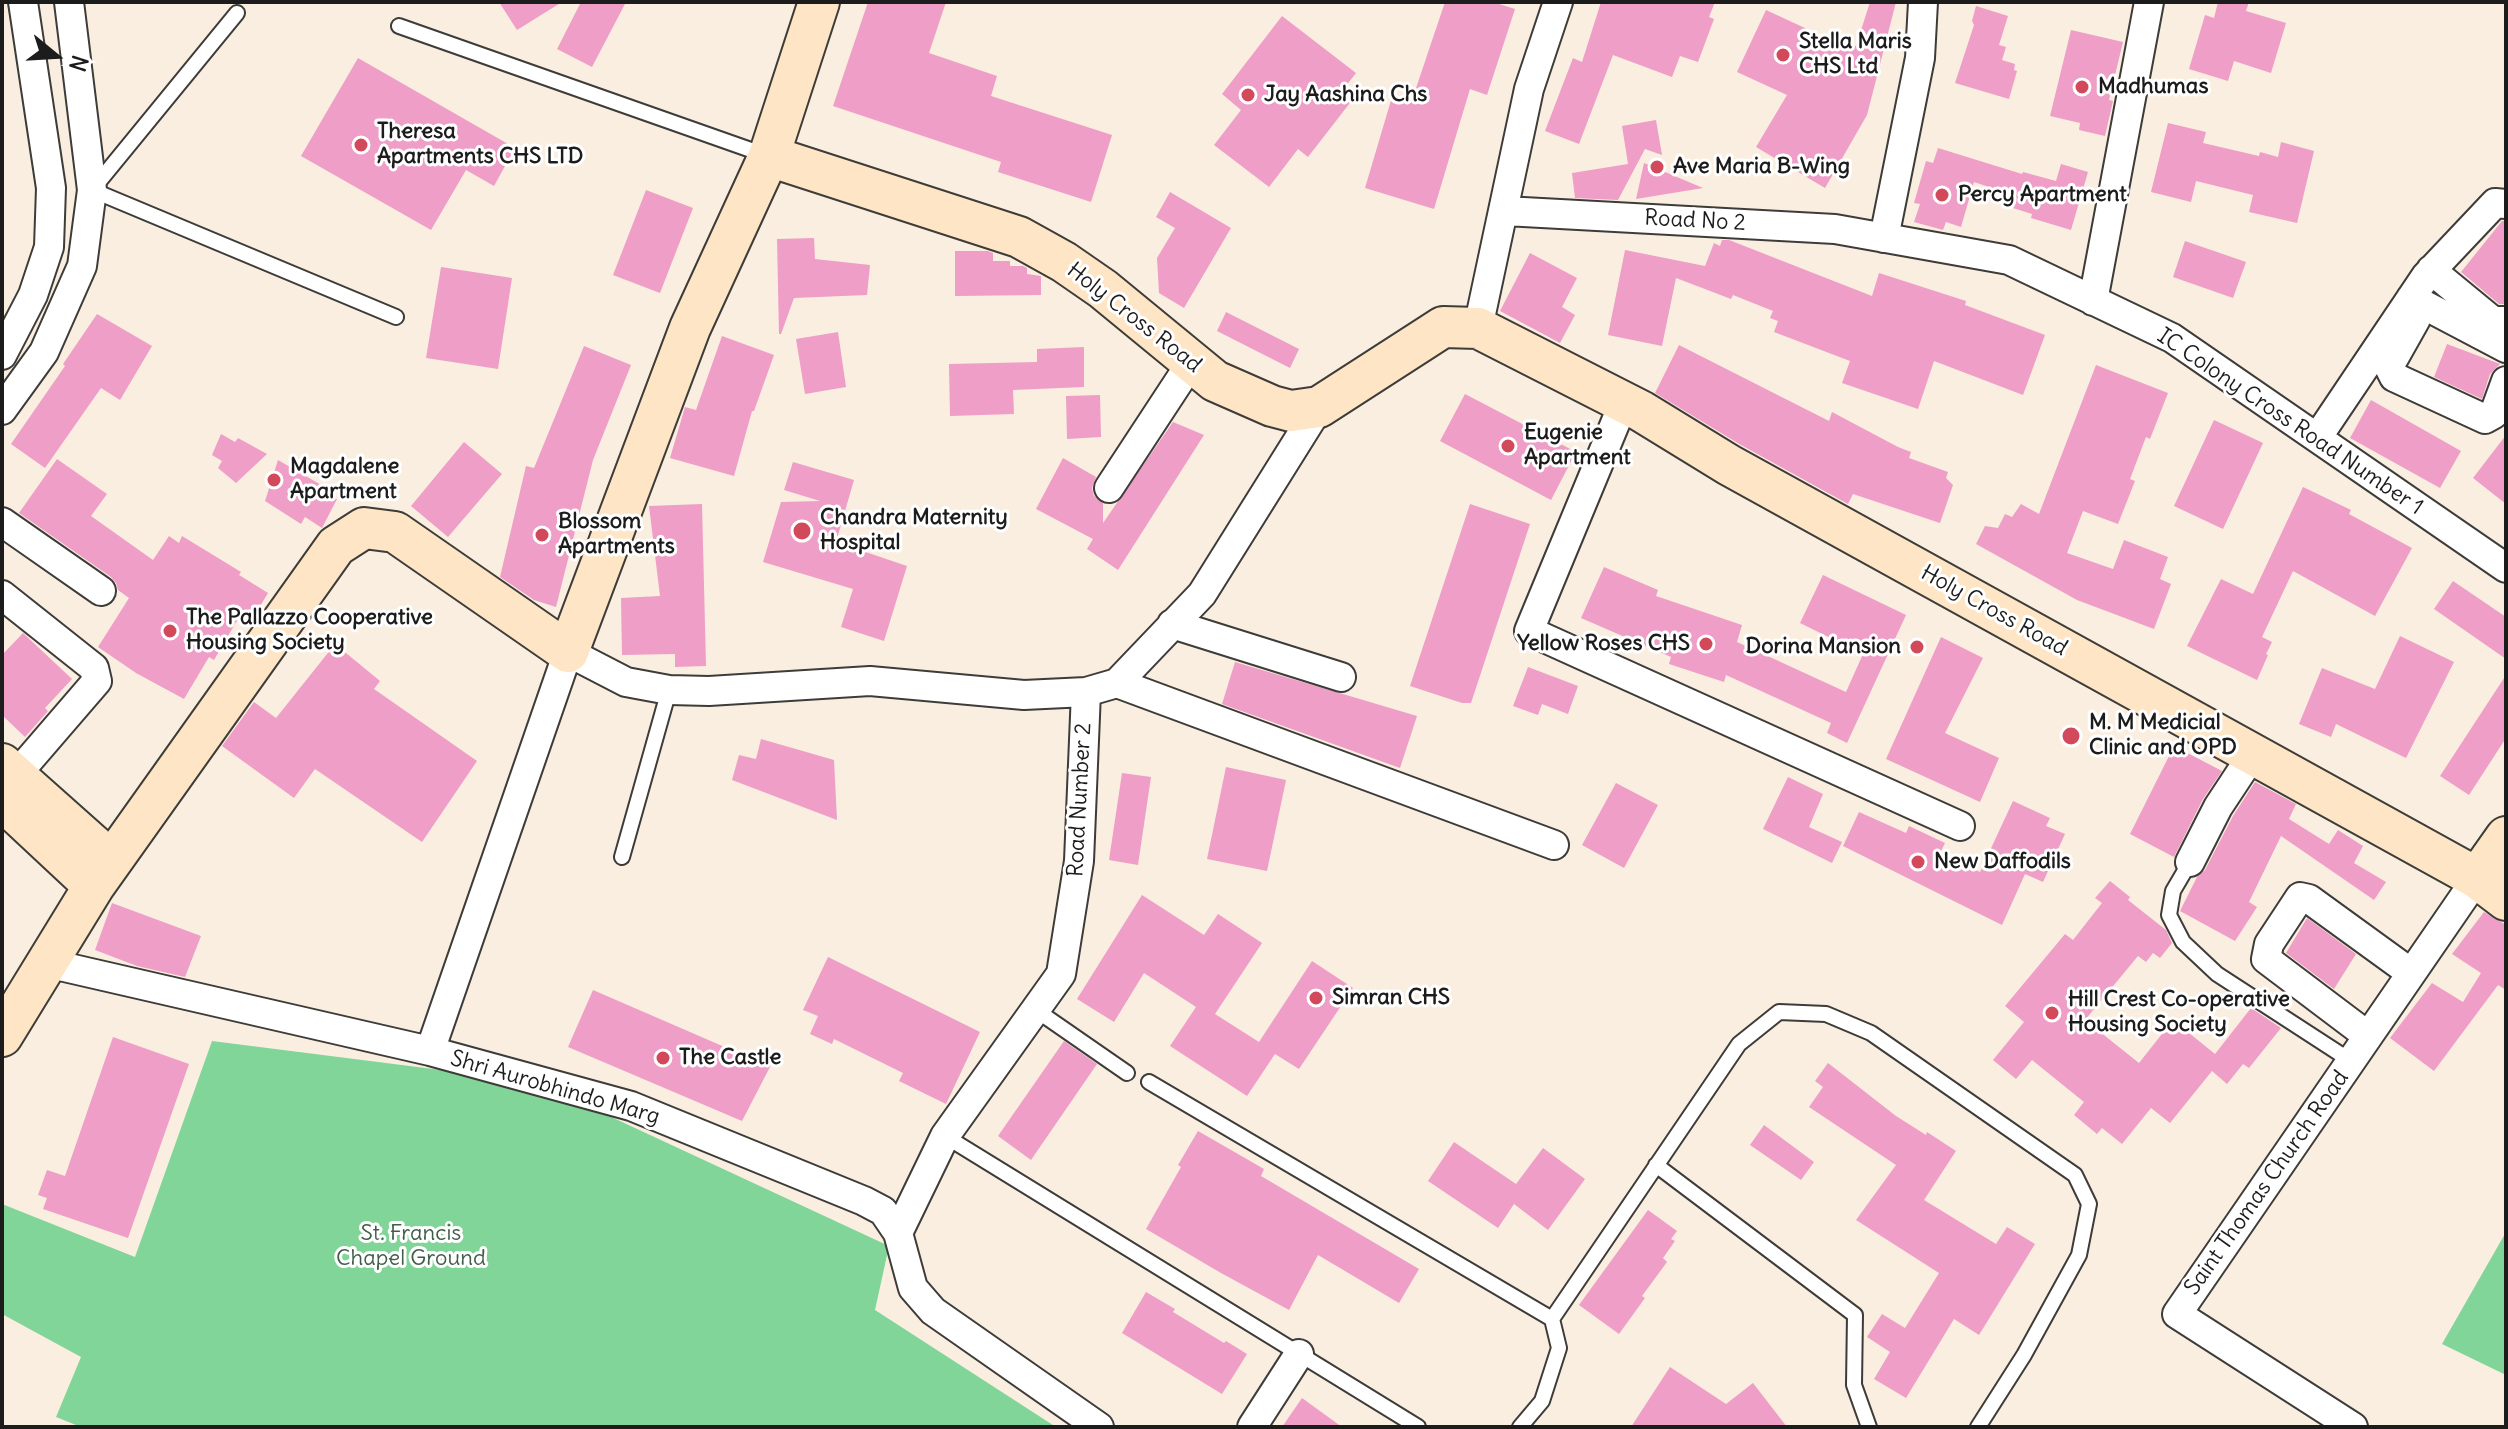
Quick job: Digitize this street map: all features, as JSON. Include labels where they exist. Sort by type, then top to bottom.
[{"type":"street","points":[[2,355],[33,295],[49,247],[51,188],[23,2]]},
{"type":"street","points":[[2,410],[44,352],[82,266],[92,190],[69,2]]},
{"type":"street","points":[[430,1051],[568,652],[690,328],[769,156],[819,2]]},
{"type":"street","points":[[1554,845],[1117,683],[1202,594],[1319,407],[1443,327],[1478,328],[1529,89],[1558,2]]},
{"type":"street","points":[[1884,238],[1920,58],[1923,2]]},
{"type":"street","points":[[2093,301],[2149,2]]},
{"type":"street","name":"Holy Cross Road","points":[[769,156],[1019,237],[1064,262],[1103,289],[1215,381],[1291,411],[1319,407]]},
{"type":"street","points":[[2506,204],[2495,203],[2431,270],[2389,367],[2394,377],[2485,419],[2494,414],[2506,381]]},
{"type":"street","name":"Road No 2","points":[[1505,211],[1835,229],[1884,238]]},
{"type":"street","name":"IC Colony Cross Road Number 1","points":[[1884,238],[2009,260],[2172,338],[2506,568]]},
{"type":"street","points":[[2431,270],[2493,321],[2506,321]]},
{"type":"street","points":[[2417,301],[2506,348]]},
{"type":"street","points":[[2317,438],[2417,301]]},
{"type":"street","name":"Holy Cross Road","points":[[1478,328],[1624,402],[1729,465],[2491,889]]},
{"type":"street","points":[[1109,488],[1191,363]]},
{"type":"street","points":[[1624,402],[1529,631],[1960,826]]},
{"type":"street","points":[[2,522],[101,591]]},
{"type":"street","points":[[2,1036],[102,873],[336,546],[364,528],[395,532],[568,652],[626,682],[669,690],[709,691],[870,681],[1024,695],[1086,692]]},
{"type":"street","points":[[2,595],[94,668],[97,681],[7,780],[102,873]]},
{"type":"street","points":[[1172,624],[1341,677]]},
{"type":"street","name":"Road Number 2","points":[[898,1233],[945,1136],[1061,974],[1079,861],[1086,692],[1117,683]]},
{"type":"street","points":[[2190,862],[2218,807],[2253,754]]},
{"type":"street","points":[[2491,889],[2506,837]]},
{"type":"street","name":"Saint Thomas Church Road","points":[[2353,1427],[2177,1314],[2411,973],[2491,889]]},
{"type":"street","points":[[2368,1036],[2266,959],[2269,944],[2300,897],[2309,899],[2411,973]]},
{"type":"street","name":"Shri Aurobhindo Marg","points":[[47,963],[430,1051],[631,1106],[864,1201],[883,1211],[898,1233],[913,1288],[933,1311],[1099,1427]]},
{"type":"street","points":[[1252,1427],[1299,1354]]},
{"type":"lane","points":[[237,13],[92,190],[396,317]]},
{"type":"lane","points":[[399,26],[769,156]]},
{"type":"lane","points":[[622,857],[669,690]]},
{"type":"lane","points":[[2190,862],[2173,891],[2169,915],[2183,942],[2217,974],[2351,1061]]},
{"type":"lane","points":[[1036,1010],[1127,1073]]},
{"type":"lane","points":[[1552,1319],[1739,1044],[1779,1012],[1826,1014],[1871,1033],[2075,1175],[2089,1204],[2079,1255],[2024,1355],[1978,1427]]},
{"type":"lane","points":[[1149,1082],[1552,1319],[1559,1348],[1542,1401],[1520,1427]]},
{"type":"lane","points":[[945,1136],[1418,1427]]},
{"type":"lane","points":[[1656,1165],[1855,1315],[1854,1385],[1869,1427]]},
{"type":"green space","name":"St. Francis Chapel Ground","points":[[212,1041],[536,1082],[889,1246],[875,1310],[1056,1427],[81,1427],[56,1417],[81,1357],[2,1314],[2,1204],[135,1257]]},
{"type":"green space","points":[[2506,1232],[2506,1375],[2442,1344]]},
{"type":"building","points":[[499,2],[562,2],[517,30]]},
{"type":"building","points":[[581,2],[626,2],[592,67],[557,49]]},
{"type":"building","points":[[868,2],[946,2],[929,53],[997,76],[991,96],[1112,135],[1091,202],[998,172],[1001,162],[833,106]]},
{"type":"building","points":[[1445,2],[1493,2],[1515,9],[1487,95],[1470,89],[1434,209],[1365,188],[1392,97],[1411,103]]},
{"type":"building","points":[[1601,2],[1715,2],[1709,17],[1714,19],[1698,62],[1680,56],[1672,77],[1613,55],[1579,144],[1545,131],[1573,58],[1582,62]]},
{"type":"building","points":[[1870,2],[1896,2],[1867,115],[1825,188],[1756,147],[1787,95],[1737,72],[1766,10],[1833,41],[1856,46]]},
{"type":"building","points":[[2218,2],[2249,2],[2246,11],[2286,23],[2271,73],[2234,61],[2228,81],[2189,69],[2205,15],[2214,18]]},
{"type":"building","points":[[1976,6],[2008,16],[1999,45],[2006,47],[2002,60],[2015,64],[2014,70],[2017,71],[2009,99],[1955,83],[1974,25],[1972,21]]},
{"type":"building","name":"Jay Aashina Chs","points":[[1282,16],[1356,73],[1342,91],[1353,99],[1308,157],[1298,149],[1269,187],[1214,145],[1241,110],[1222,94]]},
{"type":"building","name":"Madhumas","points":[[2071,30],[2123,42],[2109,100],[2113,101],[2105,136],[2079,130],[2080,123],[2050,116]]},
{"type":"building","name":"Theresa Apartments CHS LTD","points":[[358,58],[515,148],[494,186],[466,170],[431,230],[301,156]]},
{"type":"building","points":[[1656,120],[1662,155],[1645,149],[1618,200],[1575,198],[1572,173],[1628,164],[1622,126]]},
{"type":"building","points":[[2168,123],[2206,132],[2203,143],[2259,156],[2260,152],[2278,157],[2281,142],[2314,151],[2297,223],[2249,212],[2253,195],[2196,181],[2191,202],[2151,192]]},
{"type":"building","points":[[1938,148],[2022,174],[2056,181],[2061,164],[2088,172],[2071,230],[2031,218],[2032,214],[2013,208],[2016,196],[1974,182],[1961,227],[1946,222],[1943,230],[1914,222],[1920,204],[1914,203],[1926,161],[1933,163]]},
{"type":"building","points":[[1644,163],[1703,188],[1636,199]]},
{"type":"building","points":[[646,190],[693,208],[660,293],[613,275]]},
{"type":"building","points":[[1170,192],[1231,228],[1184,308],[1159,293],[1157,258],[1175,228],[1156,217]]},
{"type":"building","points":[[2502,221],[2506,221],[2506,304],[2499,304],[2461,272]]},
{"type":"building","points":[[814,238],[815,259],[870,265],[867,295],[794,298],[779,334],[777,239]]},
{"type":"building","points":[[1722,240],[1729,240],[1872,296],[1879,273],[1966,301],[1965,305],[2045,335],[2023,395],[1934,361],[1918,409],[1842,383],[1850,361],[1774,332],[1778,321],[1770,318],[1773,311],[1676,278],[1662,346],[1608,335],[1625,250],[1705,266],[1714,243],[1720,246]]},
{"type":"building","points":[[2185,241],[2246,262],[2233,298],[2173,277]]},
{"type":"building","points":[[955,251],[988,251],[993,253],[993,261],[1010,261],[1010,266],[1027,268],[1027,274],[1041,276],[1041,295],[955,296]]},
{"type":"building","points":[[1530,253],[1577,278],[1562,307],[1575,315],[1560,343],[1500,311]]},
{"type":"building","points":[[441,267],[512,278],[498,369],[426,358]]},
{"type":"building","points":[[1226,312],[1299,349],[1290,368],[1217,331]]},
{"type":"building","points":[[97,314],[152,346],[120,400],[101,388],[45,468],[11,444]]},
{"type":"building","points":[[838,332],[846,387],[805,394],[796,339]]},
{"type":"building","points":[[722,336],[774,355],[752,411],[734,476],[670,458],[685,407],[696,410]]},
{"type":"building","points":[[2447,344],[2500,364],[2490,374],[2482,399],[2434,377]]},
{"type":"building","points":[[1679,345],[1829,421],[1832,412],[1911,452],[1909,458],[1948,472],[1946,478],[1953,485],[1940,523],[1853,494],[1848,504],[1655,393]]},
{"type":"building","points":[[584,346],[631,365],[593,460],[556,607],[534,600],[500,577],[526,466],[534,468]]},
{"type":"building","points":[[1084,347],[1084,387],[1013,390],[1014,414],[950,416],[949,364],[1037,362],[1037,349]]},
{"type":"building","points":[[2096,365],[2168,393],[2150,439],[2146,437],[2130,479],[2135,481],[2118,524],[2083,511],[2067,553],[2113,569],[2124,540],[2168,557],[2160,579],[2171,584],[2154,629],[2077,600],[1976,544],[1985,526],[1998,528],[2005,514],[2012,517],[2021,504],[2039,514]]},
{"type":"building","name":"Eugenie Apartment","points":[[1465,394],[1576,452],[1551,500],[1440,441]]},
{"type":"building","points":[[1100,395],[1101,437],[1067,439],[1066,396]]},
{"type":"building","points":[[2371,400],[2461,451],[2440,488],[2350,438]]},
{"type":"building","points":[[2214,420],[2263,443],[2223,529],[2174,506]]},
{"type":"building","points":[[1173,422],[1204,435],[1118,570],[1087,549],[1093,539],[1036,509],[1063,458],[1096,477],[1092,488],[1094,496],[1103,503],[1103,523]]},
{"type":"building","points":[[221,434],[235,442],[238,438],[267,454],[236,483],[218,468],[222,461],[212,455]]},
{"type":"building","points":[[2506,435],[2506,504],[2473,478]]},
{"type":"building","points":[[464,442],[502,474],[448,537],[411,506]]},
{"type":"building","name":"The Pallazzo Cooperative Housing Society","points":[[57,459],[107,494],[91,516],[153,560],[169,536],[179,543],[182,536],[241,572],[239,575],[268,593],[253,618],[242,612],[214,660],[209,657],[184,699],[136,673],[98,647],[129,598],[118,590],[111,577],[19,513]]},
{"type":"building","points":[[278,460],[323,486],[321,492],[337,499],[322,528],[305,517],[301,524],[265,501]]},
{"type":"building","points":[[793,462],[854,480],[836,542],[907,566],[884,641],[841,627],[853,589],[763,562],[781,502],[820,501],[784,490]]},
{"type":"building","points":[[2303,487],[2351,510],[2349,514],[2412,548],[2375,616],[2293,571],[2262,637],[2272,642],[2257,680],[2187,646],[2221,579],[2253,594]]},
{"type":"building","points":[[702,504],[706,666],[675,667],[675,654],[622,655],[621,598],[660,596],[649,506]]},
{"type":"building","points":[[1470,504],[1530,524],[1471,703],[1462,703],[1410,686]]},
{"type":"building","points":[[1604,567],[1658,590],[1656,596],[1742,625],[1737,642],[1846,692],[1863,654],[1800,623],[1823,575],[1906,615],[1847,743],[1827,733],[1831,723],[1726,675],[1724,682],[1669,664],[1671,657],[1581,618]]},
{"type":"building","points":[[2453,581],[2506,617],[2506,659],[2434,609]]},
{"type":"building","points":[[23,633],[72,679],[45,708],[48,711],[25,737],[2,715],[2,655]]},
{"type":"building","points":[[2400,636],[2454,662],[2406,758],[2336,724],[2331,737],[2299,724],[2322,668],[2375,689]]},
{"type":"building","points":[[1941,637],[1983,658],[1945,733],[1999,758],[1980,802],[1886,759]]},
{"type":"building","points":[[335,644],[380,681],[374,689],[477,761],[422,842],[315,769],[294,798],[222,746],[254,702],[276,718]]},
{"type":"building","points":[[1235,662],[1417,716],[1400,768],[1222,704]]},
{"type":"building","points":[[1528,667],[1578,686],[1568,714],[1542,704],[1538,715],[1513,706]]},
{"type":"building","points":[[2506,675],[2506,738],[2469,795],[2440,776]]},
{"type":"building","points":[[761,739],[834,760],[837,820],[732,780],[739,755],[756,759]]},
{"type":"building","points":[[2174,746],[2222,771],[2203,799],[2174,857],[2130,834]]},
{"type":"building","points":[[1226,767],[1286,780],[1267,871],[1207,859]]},
{"type":"building","points":[[1122,773],[1151,777],[1138,865],[1109,860]]},
{"type":"building","points":[[1788,777],[1823,794],[1809,827],[1842,842],[1832,863],[1763,829]]},
{"type":"building","points":[[2255,782],[2296,804],[2289,819],[2329,844],[2338,830],[2363,846],[2354,863],[2386,882],[2374,900],[2281,836],[2249,902],[2257,907],[2235,941],[2180,911]]},
{"type":"building","points":[[1616,783],[1658,805],[1624,868],[1582,845]]},
{"type":"building","points":[[2013,801],[2050,818],[2046,826],[2065,834],[2043,882],[2025,874],[2002,925],[1843,846],[1859,812],[1906,833],[1909,826],[1945,843],[1940,853],[1980,872]]},
{"type":"building","name":"Hill Crest Co-operative Housing Society","points":[[2110,881],[2130,897],[2128,900],[2166,930],[2172,943],[2160,958],[2153,953],[2146,962],[2138,956],[2085,1020],[2139,1063],[2173,1020],[2215,1054],[2251,1008],[2281,1028],[2249,1068],[2243,1064],[2227,1084],[2212,1071],[2170,1123],[2151,1108],[2122,1144],[2102,1128],[2097,1134],[2074,1115],[2084,1102],[2032,1060],[2016,1079],[1993,1060],[2024,1022],[2005,1006],[2065,934],[2073,940],[2102,903],[2095,898]]},
{"type":"building","name":"Simran CHS","points":[[1142,895],[1204,935],[1218,914],[1262,943],[1215,1014],[1259,1042],[1312,961],[1353,988],[1299,1069],[1275,1054],[1247,1096],[1170,1046],[1196,1007],[1144,973],[1114,1022],[1077,999]]},
{"type":"building","points":[[112,903],[201,936],[185,977],[137,966],[95,950]]},
{"type":"building","points":[[2484,912],[2506,925],[2506,990],[2498,985],[2434,1071],[2390,1038],[2432,983],[2463,1002],[2481,973],[2452,954]]},
{"type":"building","points":[[2307,918],[2356,954],[2334,989],[2286,953]]},
{"type":"building","points":[[828,957],[980,1032],[946,1104],[899,1081],[903,1073],[834,1039],[832,1044],[810,1034],[818,1016],[803,1010]]},
{"type":"building","name":"The Castle","points":[[593,990],[750,1058],[752,1052],[771,1065],[742,1121],[568,1047]]},
{"type":"building","points":[[113,1037],[189,1064],[128,1238],[43,1209],[47,1198],[38,1195],[47,1170],[65,1176]]},
{"type":"building","points":[[1064,1041],[1097,1064],[1031,1160],[998,1136]]},
{"type":"building","points":[[1828,1063],[1896,1116],[1956,1151],[1924,1200],[1996,1244],[2007,1227],[2035,1244],[1979,1335],[1954,1319],[1906,1398],[1874,1379],[1890,1352],[1867,1337],[1882,1314],[1905,1328],[1939,1273],[1856,1220],[1896,1165],[1809,1107],[1823,1087],[1815,1081]]},
{"type":"building","points":[[1764,1125],[1814,1162],[1801,1180],[1750,1145]]},
{"type":"building","points":[[1198,1131],[1264,1169],[1261,1176],[1419,1269],[1399,1303],[1318,1255],[1289,1310],[1146,1229]]},
{"type":"building","points":[[1454,1142],[1516,1184],[1543,1148],[1585,1179],[1548,1230],[1514,1204],[1498,1228],[1428,1181]]},
{"type":"building","points":[[1648,1210],[1677,1231],[1671,1239],[1675,1241],[1663,1258],[1667,1262],[1619,1334],[1579,1305]]},
{"type":"building","points":[[1146,1292],[1175,1309],[1173,1312],[1247,1354],[1222,1394],[1122,1333]]},
{"type":"building","points":[[1670,1367],[1726,1404],[1753,1383],[1787,1427],[1631,1427]]},
{"type":"building","points":[[1302,1398],[1342,1427],[1282,1427]]},
{"type":"place","name":"Stella Maris CHS Ltd","points":[[1783,55]]},
{"type":"place","name":"Madhumas","points":[[2082,87]]},
{"type":"place","name":"Jay Aashina Chs","points":[[1248,95]]},
{"type":"place","name":"Theresa Apartments CHS LTD","points":[[361,145]]},
{"type":"place","name":"Ave Maria B-Wing","points":[[1657,167]]},
{"type":"place","name":"Percy Apartment","points":[[1942,195]]},
{"type":"place","name":"Eugenie Apartment","points":[[1508,446]]},
{"type":"place","name":"Magdalene Apartment","points":[[274,480]]},
{"type":"place","name":"Chandra Maternity Hospital","points":[[802,531]]},
{"type":"place","name":"Blossom Apartments","points":[[542,535]]},
{"type":"place","name":"The Pallazzo Cooperative Housing Society","points":[[170,631]]},
{"type":"place","name":"Yellow Roses CHS","points":[[1706,644]]},
{"type":"place","name":"Dorina Mansion","points":[[1917,647]]},
{"type":"place","name":"M. M Medicial Clinic and OPD","points":[[2071,736]]},
{"type":"place","name":"New Daffodils","points":[[1918,862]]},
{"type":"place","name":"Simran CHS","points":[[1316,998]]},
{"type":"place","name":"Hill Crest Co-operative Housing Society","points":[[2052,1013]]},
{"type":"place","name":"The Castle","points":[[663,1058]]}]
